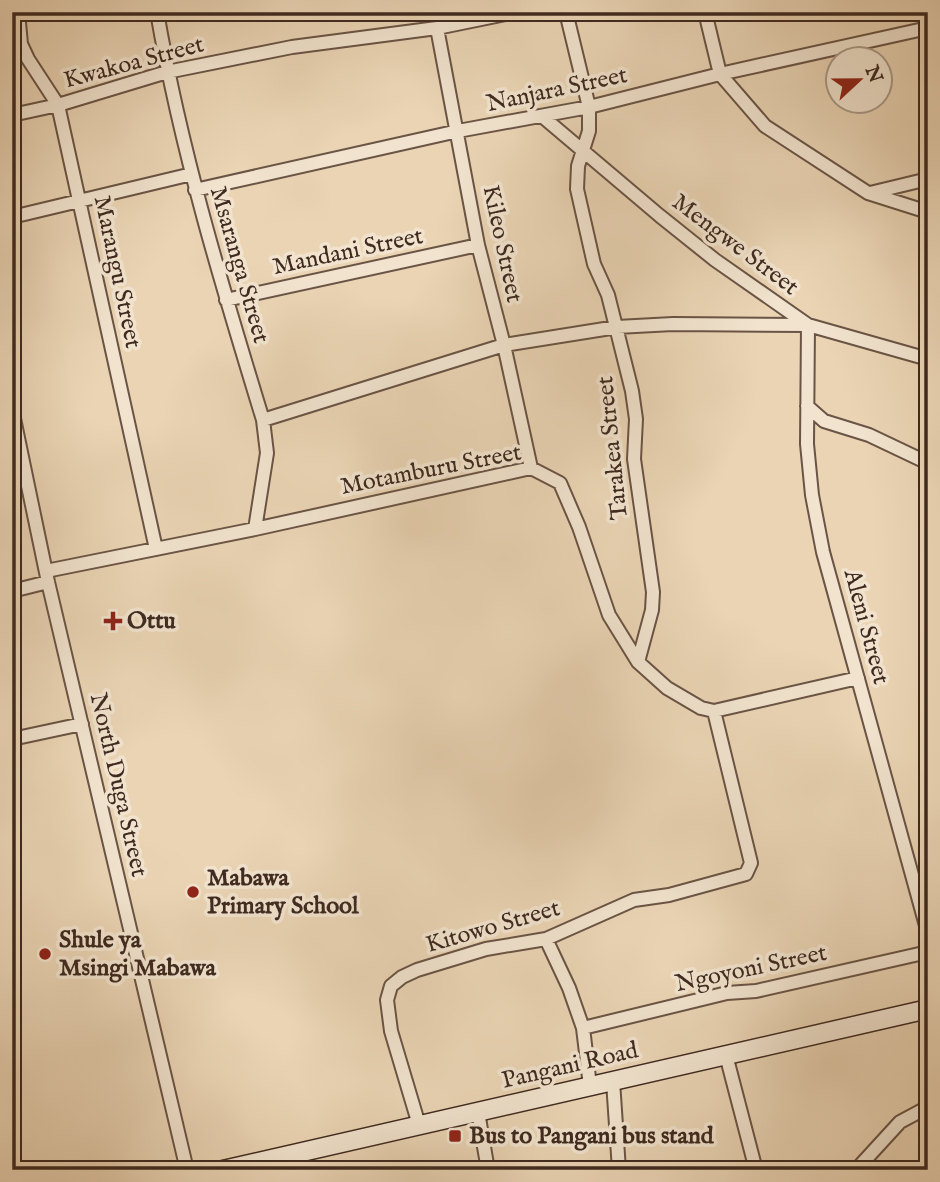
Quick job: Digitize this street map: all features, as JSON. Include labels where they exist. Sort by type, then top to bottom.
[{"type":"main road","name":"Pangani Road","points":[[223,1170],[928,1009]]},
{"type":"street","name":"Marangu Street","points":[[18,12],[21,44],[27,60],[58,105],[156,549]]},
{"type":"street","name":"Msaranga Street","points":[[157,12],[167,72],[195,190],[263,420],[267,453],[255,529]]},
{"type":"street","name":"Kwakoa Street","points":[[12,115],[58,105],[167,72],[292,47],[437,28],[514,12]]},
{"type":"street","name":"Tarakea Street","points":[[566,12],[589,107],[589,131],[578,166],[577,189],[594,264],[608,295],[617,327],[636,419],[634,459],[653,592],[652,610],[638,662]]},
{"type":"street","points":[[705,12],[720,74],[765,125],[868,193],[928,212]]},
{"type":"street","name":"Kileo Street","points":[[437,28],[478,245],[504,345],[531,468]]},
{"type":"street","name":"Nanjara Street","points":[[195,190],[458,131],[589,107],[720,74],[928,28]]},
{"type":"street","name":"Mengwe Street","points":[[543,117],[715,260],[808,325],[928,359]]},
{"type":"street","points":[[12,217],[192,174]]},
{"type":"street","points":[[868,193],[928,179]]},
{"type":"street","name":"Mandani Street","points":[[226,300],[478,245]]},
{"type":"street","points":[[263,420],[504,345],[617,327],[686,324],[808,325]]},
{"type":"street","name":"Aleni Street","points":[[808,325],[807,444],[812,495],[823,552],[928,933]]},
{"type":"street","points":[[807,407],[824,421],[869,435],[928,463]]},
{"type":"street","name":"North Duga Street","points":[[12,409],[47,576],[187,1170]]},
{"type":"street","name":"Motamburu Street","points":[[12,591],[47,576],[156,549],[531,468],[560,483],[579,527],[609,615],[638,662],[667,688],[701,708],[714,711]]},
{"type":"street","points":[[714,711],[858,678]]},
{"type":"street","name":"Kitowo Street","points":[[419,1125],[391,1031],[387,1000],[391,986],[417,970],[486,948],[546,939],[634,901],[669,895],[746,874],[751,863],[714,711]]},
{"type":"street","points":[[12,739],[82,724]]},
{"type":"street","points":[[546,939],[569,988],[583,1028],[590,1086]]},
{"type":"street","name":"Ngoyoni Street","points":[[583,1028],[727,993],[756,991],[928,952]]},
{"type":"street","points":[[726,1055],[756,1170]]},
{"type":"street","points":[[613,1081],[619,1170]]},
{"type":"street","points":[[856,1170],[900,1122],[928,1107]]},
{"type":"street","points":[[478,1112],[488,1170]]},
{"type":"place","name":"Ottu","points":[[113,621]]},
{"type":"place","name":"Mabawa Primary School","points":[[193,892]]},
{"type":"place","name":"Shule ya Msingi Mabawa","points":[[45,954]]},
{"type":"place","name":"Bus to Pangani bus stand","points":[[455,1136]]}]
